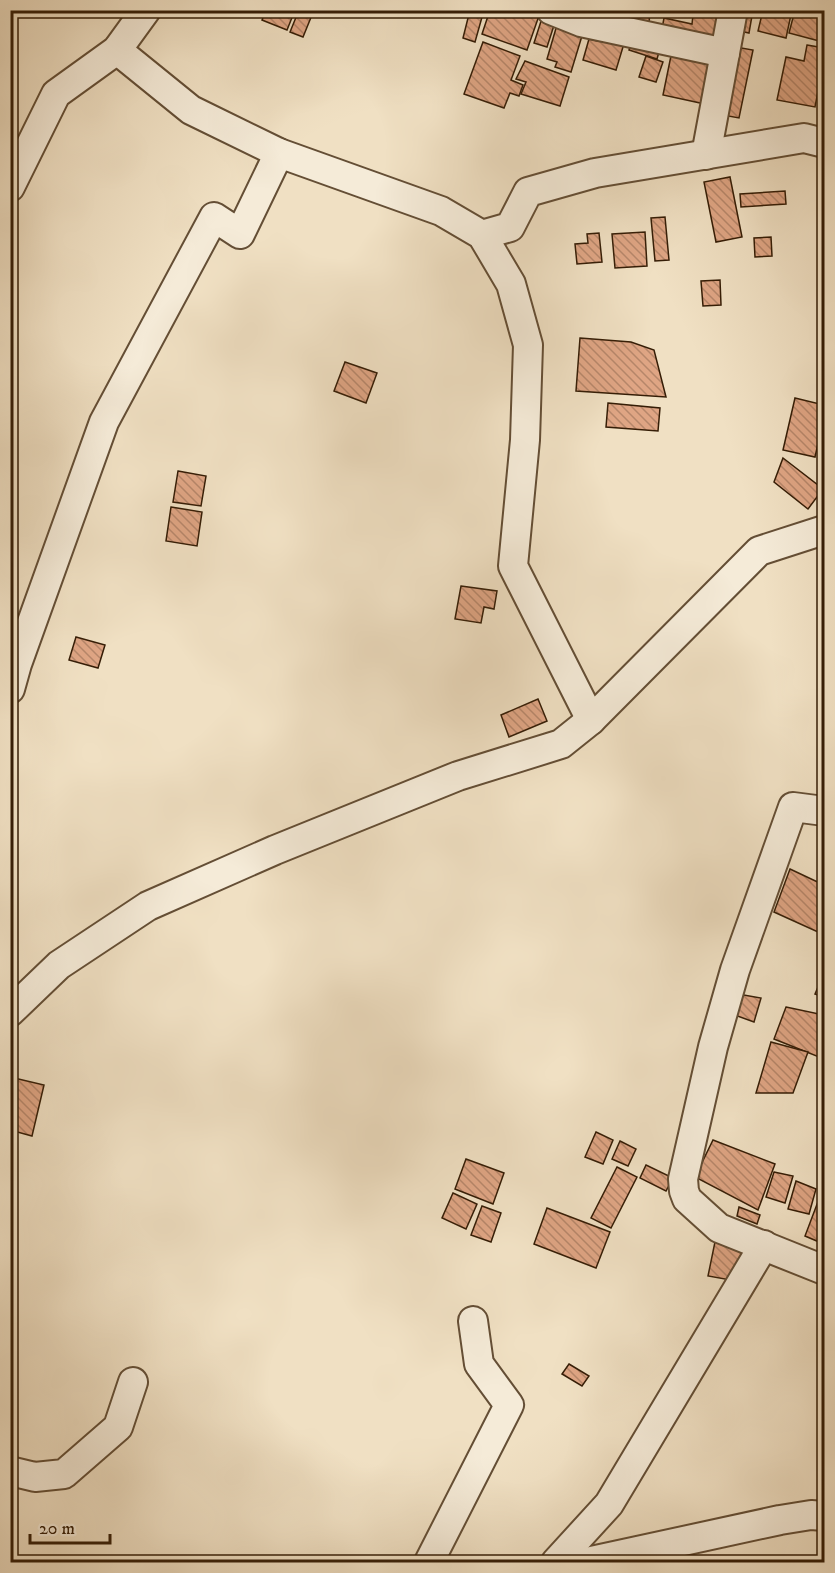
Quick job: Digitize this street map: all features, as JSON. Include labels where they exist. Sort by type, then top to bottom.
[{"type":"street","points":[[10,187],[56,94],[117,50],[146,10]]},
{"type":"street","points":[[551,10],[581,22],[725,53]]},
{"type":"street","points":[[706,155],[733,10]]},
{"type":"street","points":[[117,50],[191,110],[279,153],[495,231]]},
{"type":"street","points":[[495,231],[528,192],[595,173],[804,138],[825,143]]},
{"type":"street","points":[[10,689],[104,422],[214,217],[240,234],[279,153]]},
{"type":"street","points":[[495,231],[528,345],[525,440],[513,566],[591,720]]},
{"type":"street","points":[[10,1012],[59,965],[148,906],[275,850],[458,776],[561,744],[591,720],[759,551],[825,530]]},
{"type":"street","points":[[825,812],[793,807],[735,970],[713,1047],[683,1179],[687,1199],[718,1228],[825,1269]]},
{"type":"street","points":[[556,1563],[609,1504],[764,1245]]},
{"type":"street","points":[[429,1563],[509,1405],[479,1364],[473,1321]]},
{"type":"street","points":[[10,1471],[35,1477],[64,1474],[118,1427],[133,1382]]},
{"type":"street","points":[[587,1563],[780,1520],[811,1515],[825,1516]]},
{"type":"building","points":[[266,10],[295,10],[287,30],[262,20]]},
{"type":"building","points":[[299,10],[314,10],[303,37],[290,32]]},
{"type":"building","points":[[470,10],[484,10],[475,42],[463,38]]},
{"type":"building","points":[[490,10],[541,10],[527,50],[482,34]]},
{"type":"building","points":[[612,10],[650,10],[649,24],[634,23],[626,17],[612,15]]},
{"type":"building","points":[[657,10],[670,10],[669,16],[656,14]]},
{"type":"building","points":[[676,10],[721,10],[720,41],[662,29],[664,18],[692,24],[693,15]]},
{"type":"building","points":[[735,10],[753,10],[749,33],[731,29]]},
{"type":"building","points":[[763,10],[792,10],[786,38],[758,31]]},
{"type":"building","points":[[795,10],[824,10],[823,42],[789,33]]},
{"type":"building","points":[[544,12],[557,16],[547,47],[534,43]]},
{"type":"building","points":[[559,18],[585,26],[571,72],[555,67],[557,62],[547,59]]},
{"type":"building","points":[[601,30],[626,37],[616,70],[583,60],[589,39],[598,41]]},
{"type":"building","points":[[633,37],[661,45],[657,59],[629,50]]},
{"type":"building","points":[[483,42],[520,56],[511,80],[523,85],[519,96],[510,93],[504,108],[464,94]]},
{"type":"building","points":[[807,45],[824,48],[824,60],[815,107],[777,100],[786,57],[804,61]]},
{"type":"building","points":[[673,46],[714,55],[705,104],[663,95]]},
{"type":"building","points":[[730,46],[753,50],[739,118],[717,114]]},
{"type":"building","points":[[646,56],[663,62],[656,82],[639,77]]},
{"type":"building","points":[[525,61],[569,77],[560,106],[521,94],[526,82],[516,79]]},
{"type":"building","points":[[730,177],[742,237],[716,242],[704,182]]},
{"type":"building","points":[[785,191],[786,204],[741,207],[740,194]]},
{"type":"building","points":[[665,217],[669,260],[655,261],[651,218]]},
{"type":"building","points":[[645,232],[647,266],[615,268],[612,234]]},
{"type":"building","points":[[599,233],[602,262],[577,264],[575,244],[588,243],[587,234]]},
{"type":"building","points":[[771,237],[772,256],[755,257],[754,238]]},
{"type":"building","points":[[720,280],[721,305],[703,306],[701,281]]},
{"type":"building","points":[[580,338],[631,342],[654,350],[666,397],[576,391]]},
{"type":"building","points":[[345,362],[377,373],[366,403],[334,391]]},
{"type":"building","points":[[795,398],[824,405],[824,417],[815,457],[783,450]]},
{"type":"building","points":[[608,403],[660,408],[658,431],[606,427]]},
{"type":"building","points":[[783,458],[823,489],[808,509],[774,482]]},
{"type":"building","points":[[178,471],[206,476],[201,506],[173,502]]},
{"type":"building","points":[[171,507],[202,512],[197,546],[166,541]]},
{"type":"building","points":[[461,586],[497,591],[494,609],[484,607],[481,623],[455,619]]},
{"type":"building","points":[[76,637],[105,645],[98,668],[69,660]]},
{"type":"building","points":[[538,699],[547,721],[509,737],[501,715]]},
{"type":"building","points":[[790,869],[824,885],[824,917],[818,932],[774,912]]},
{"type":"building","points":[[824,973],[824,997],[815,994]]},
{"type":"building","points":[[738,994],[761,998],[754,1022],[732,1014]]},
{"type":"building","points":[[786,1007],[824,1015],[824,1059],[774,1039]]},
{"type":"building","points":[[771,1042],[808,1052],[793,1093],[756,1093]]},
{"type":"building","points":[[10,1077],[44,1085],[32,1136],[10,1130]]},
{"type":"building","points":[[596,1132],[613,1140],[603,1164],[585,1157]]},
{"type":"building","points":[[713,1140],[775,1164],[758,1210],[695,1177]]},
{"type":"building","points":[[620,1141],[636,1149],[628,1166],[612,1159]]},
{"type":"building","points":[[466,1159],[504,1173],[493,1204],[455,1189]]},
{"type":"building","points":[[646,1165],[673,1178],[666,1191],[640,1178]]},
{"type":"building","points":[[617,1167],[637,1177],[611,1228],[591,1218]]},
{"type":"building","points":[[774,1172],[793,1176],[785,1203],[766,1197]]},
{"type":"building","points":[[796,1181],[816,1189],[809,1214],[788,1209]]},
{"type":"building","points":[[822,1191],[824,1192],[824,1244],[805,1236]]},
{"type":"building","points":[[453,1193],[477,1204],[466,1229],[442,1218]]},
{"type":"building","points":[[482,1206],[501,1213],[491,1242],[471,1235]]},
{"type":"building","points":[[739,1207],[760,1215],[757,1224],[737,1216]]},
{"type":"building","points":[[547,1208],[610,1232],[596,1268],[534,1244]]},
{"type":"building","points":[[716,1237],[748,1247],[736,1281],[708,1276]]},
{"type":"building","points":[[569,1364],[589,1376],[582,1386],[562,1374]]}]
